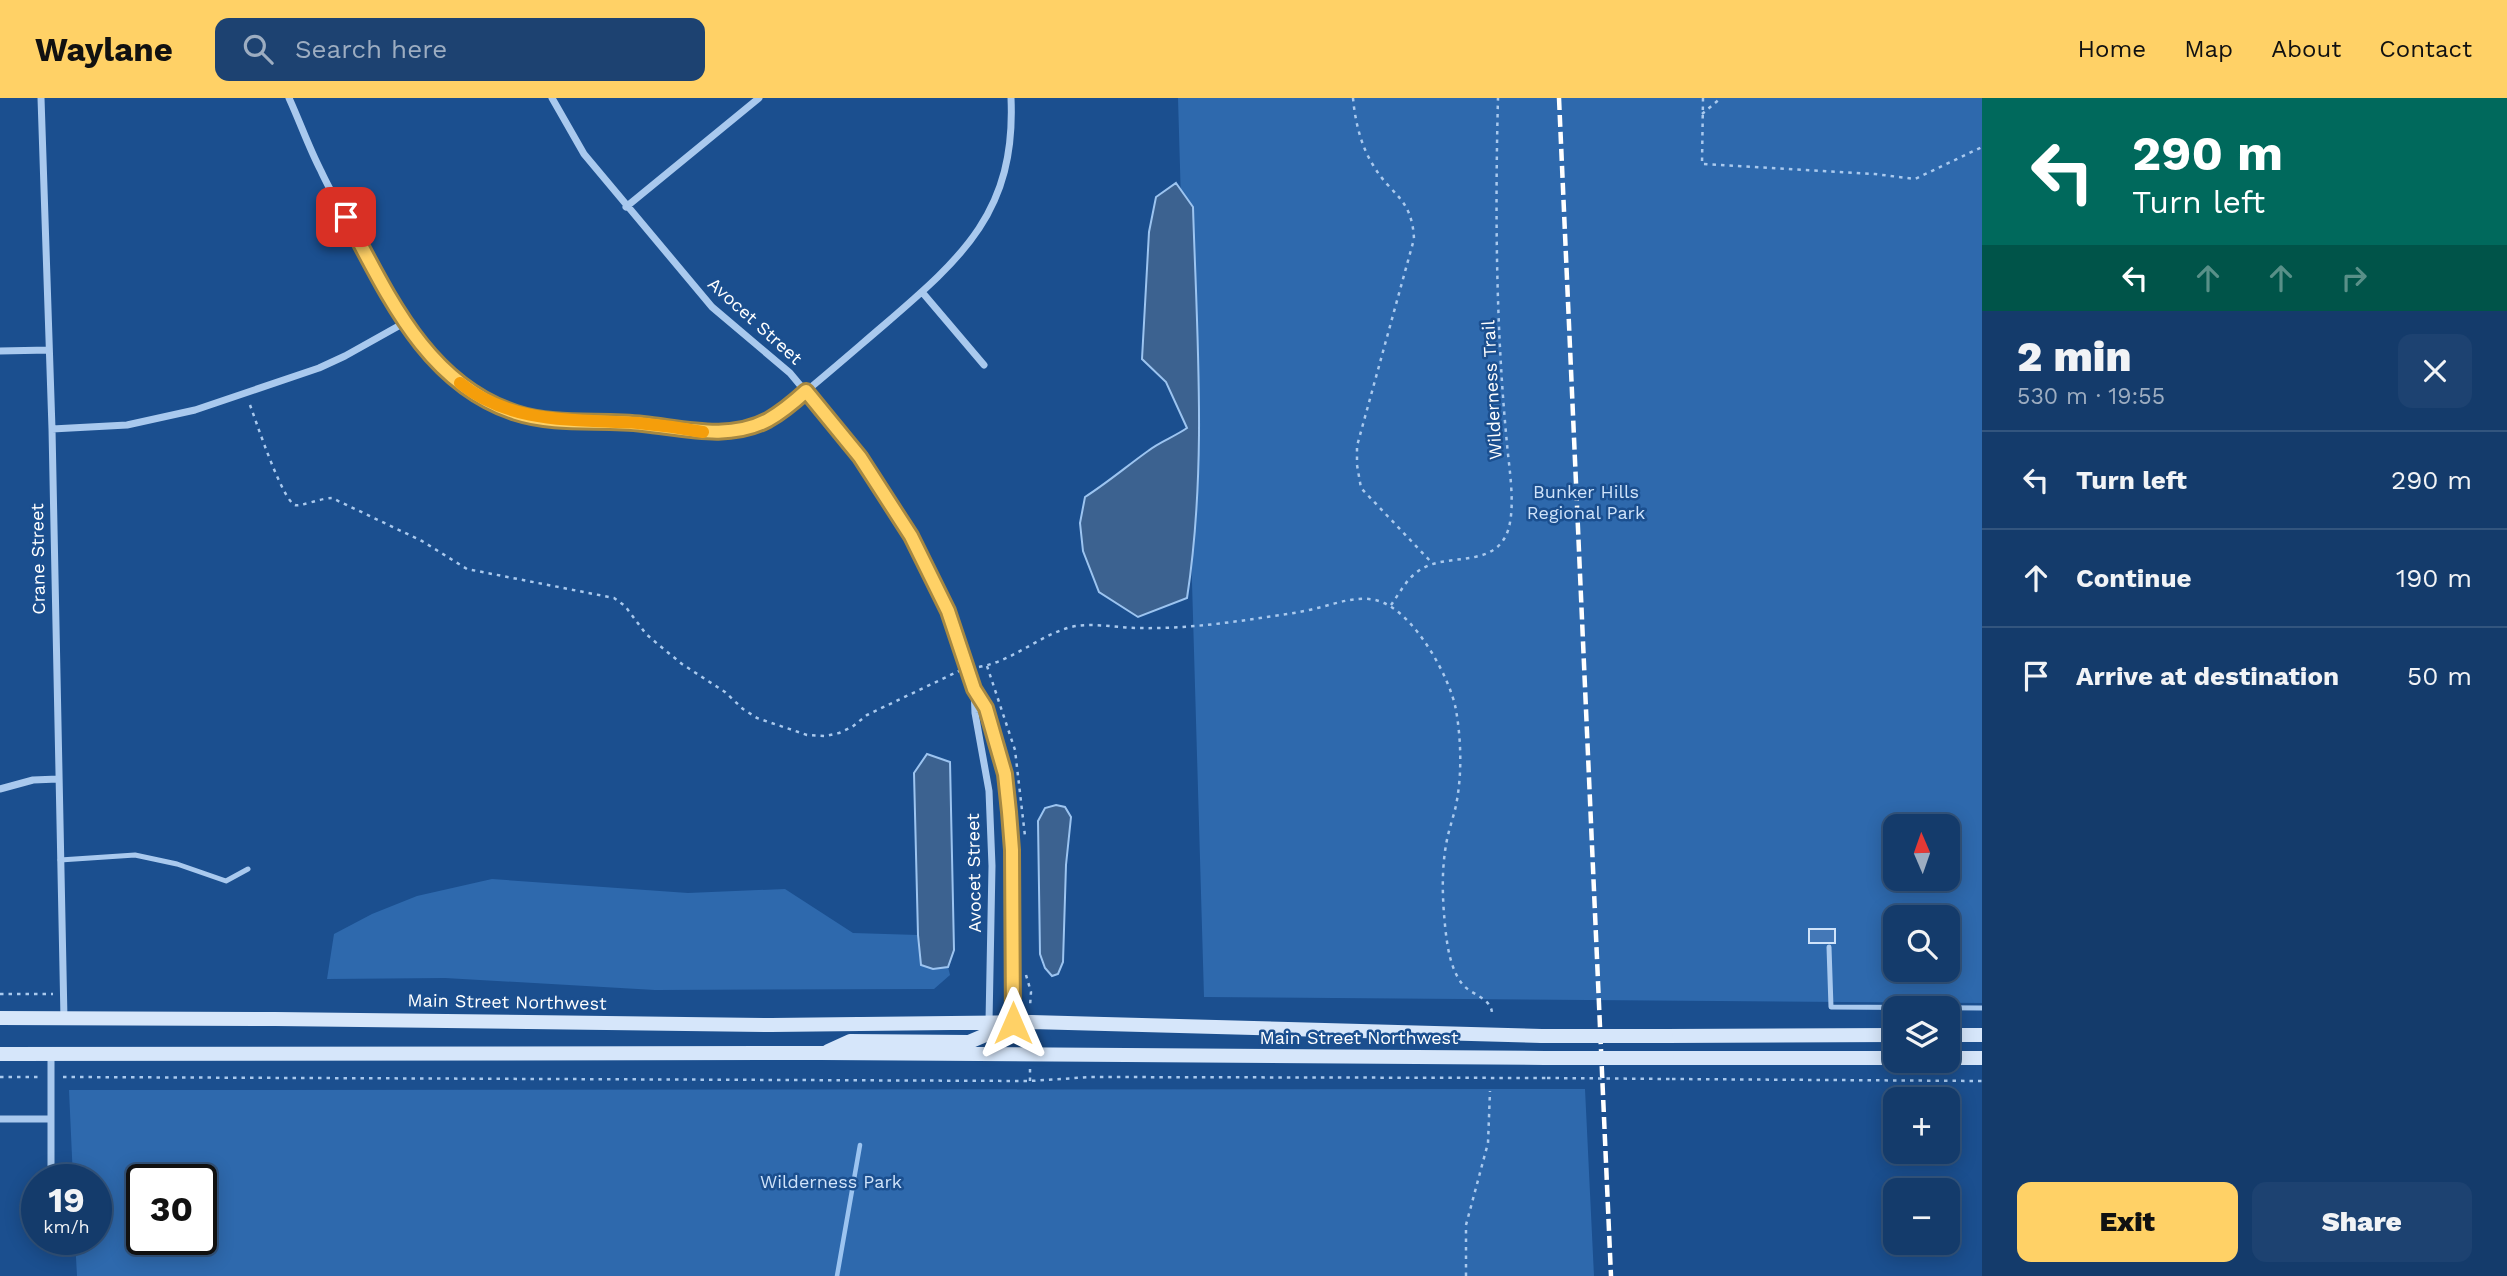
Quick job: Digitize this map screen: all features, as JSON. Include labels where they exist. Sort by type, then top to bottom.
[{"type":"main road","name":"Main Street Northwest","points":[[0,1018],[990,1027],[1031,1022],[1542,1035],[1883,1035]]},
{"type":"main road","name":"Main Street Northwest","points":[[822,1053],[850,1041],[969,1042],[990,1027]]},
{"type":"main road","points":[[1960,1035],[1982,1035]]},
{"type":"main road","name":"Main Street Northwest","points":[[0,1054],[822,1053],[1001,1056],[1883,1058]]},
{"type":"main road","points":[[1960,1058],[1982,1058]]},
{"type":"street","name":"Crane Street","points":[[41,98],[52,429],[64,1019]]},
{"type":"street","points":[[289,98],[321,172],[404,323],[430,356],[463,386],[517,413],[561,420],[638,423],[706,432],[727,431],[765,422],[806,391],[957,259],[985,220],[997,196],[1009,149],[1011,98]]},
{"type":"street","name":"Avocet Street","points":[[552,98],[584,153],[712,307],[790,373],[860,457],[911,536],[948,611],[974,689],[975,713],[989,791],[992,866],[990,1027],[1001,1056]]},
{"type":"street","points":[[626,206],[759,98]]},
{"type":"street","points":[[922,292],[984,365]]},
{"type":"street","points":[[52,429],[127,425],[195,410],[336,360],[404,323]]},
{"type":"street","points":[[0,351],[49,350]]},
{"type":"street","name":"Avocet Street","points":[[974,689],[986,708],[1005,774],[1012,850],[1013,1023]]},
{"type":"street","points":[[0,789],[33,780],[58,779]]},
{"type":"street","points":[[51,1054],[51,1164]]},
{"type":"street","points":[[0,1119],[50,1119]]},
{"type":"lane","points":[[60,860],[135,855],[177,864],[226,881],[248,869]]},
{"type":"lane","points":[[1829,947],[1831,1007],[1982,1008]]},
{"type":"path","points":[[1353,98],[1359,132],[1373,167],[1402,199],[1413,220],[1414,239],[1357,446],[1361,488],[1433,564]]},
{"type":"path","name":"Wilderness Trail","points":[[1391,607],[1406,582],[1418,571],[1433,564],[1472,558],[1499,546],[1505,538],[1511,512],[1496,228],[1498,98]]},
{"type":"path","points":[[1703,98],[1702,164],[1875,174],[1915,179],[1982,147]]},
{"type":"path","points":[[1702,114],[1721,98]]},
{"type":"path","points":[[245,393],[278,478],[292,504],[297,506],[321,498],[332,498],[422,541],[467,569],[614,598],[625,606],[646,634],[682,664],[725,692],[757,718],[788,730],[825,736],[839,733],[867,715],[926,685],[955,672],[1000,662],[1070,627],[1093,624],[1140,628],[1186,627],[1297,612],[1360,598],[1372,599],[1391,607],[1415,629],[1444,676],[1453,697],[1458,724],[1460,772],[1445,851],[1444,915],[1458,978],[1464,987],[1488,1003],[1492,1013]]},
{"type":"path","points":[[0,995],[49,995],[64,992]]},
{"type":"path","points":[[0,1077],[1016,1081],[1091,1077],[1982,1081]]},
{"type":"path","points":[[1466,1276],[1466,1225],[1488,1143],[1490,1091]]},
{"type":"green space","name":"Bunker Hills Regional Park","points":[[1178,98],[1982,98],[1982,1003],[1960,1003],[1960,996],[1883,996],[1883,1002],[1204,997]]},
{"type":"green space","points":[[492,879],[688,893],[785,889],[853,933],[918,935],[921,965],[933,969],[948,967],[950,975],[934,989],[655,990],[445,978],[327,979],[334,934],[372,914],[417,896]]},
{"type":"green space","name":"Wilderness Park","points":[[1585,1089],[1594,1276],[77,1276],[76,1255],[112,1255],[112,1164],[72,1164],[69,1090]]},
{"type":"shaded area","points":[[1176,183],[1193,207],[1199,452],[1193,549],[1187,598],[1138,617],[1099,592],[1083,551],[1080,523],[1085,497],[1152,448],[1187,428],[1166,382],[1142,359],[1149,232],[1156,197]]},
{"type":"shaded area","points":[[927,754],[950,762],[954,950],[948,967],[933,969],[921,965],[918,935],[914,773]]},
{"type":"shaded area","points":[[1056,805],[1065,807],[1071,817],[1066,865],[1063,962],[1058,974],[1052,976],[1045,968],[1040,954],[1038,821],[1045,808]]},
{"type":"building","points":[[1809,929],[1835,929],[1835,943],[1809,943]]},
{"type":"waterway","points":[[837,1276],[860,1145]]},
{"type":"railway","points":[[1559,98],[1611,1276]]},
{"type":"slow traffic","points":[[460,383],[489,401],[517,413],[561,420],[638,423],[703,432]]},
{"type":"route","points":[[346,217],[404,323],[430,356],[463,386],[517,413],[561,420],[638,423],[706,432],[727,431],[765,422],[806,391],[860,457],[911,536],[948,611],[974,689],[986,708],[1005,774],[1009,812],[1012,850],[1013,1023]]}]
